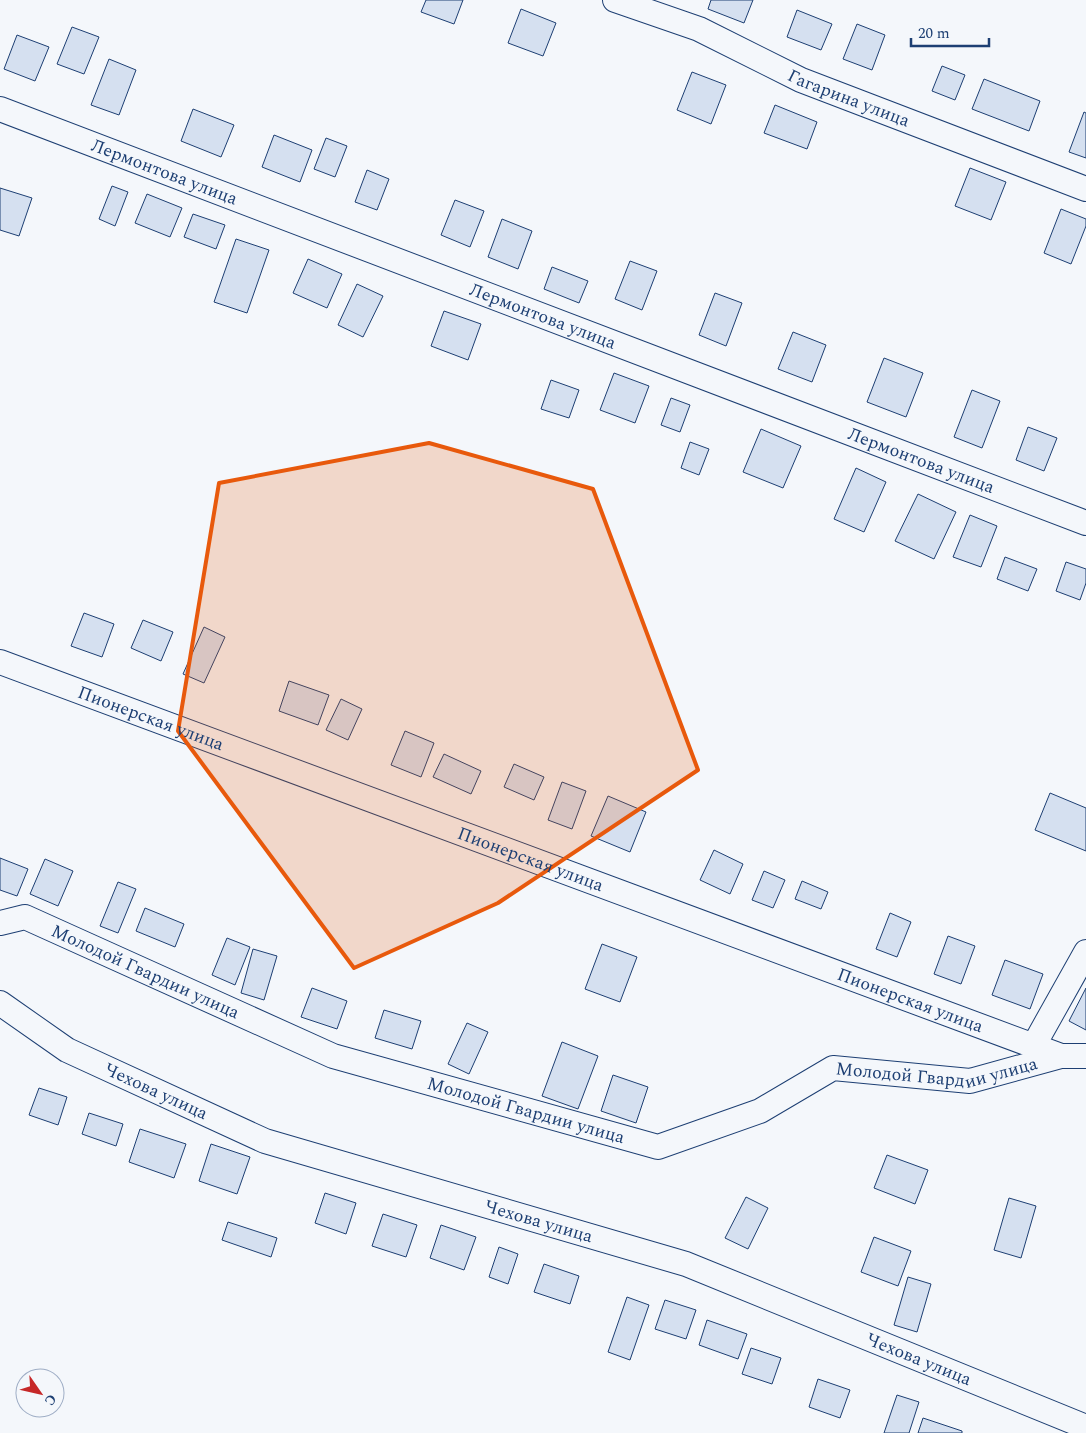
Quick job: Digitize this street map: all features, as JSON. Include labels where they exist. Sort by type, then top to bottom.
[{"type":"street","name":"Гагарина улица","points":[[615,0],[699,29],[801,80],[1086,188]]},
{"type":"street","name":"Лермонтова улица","points":[[0,109],[1086,523]]},
{"type":"street","name":"Пионерская улица","points":[[0,662],[1061,1056]]},
{"type":"street","name":"Молодой Гвардии улица","points":[[0,923],[25,917],[333,1056],[658,1147],[760,1111],[833,1068],[970,1081],[1061,1056]]},
{"type":"street","points":[[1034,1046],[1086,952]]},
{"type":"street","name":"Чехова улица","points":[[0,1003],[68,1050],[265,1141],[686,1264],[1086,1427]]},
{"type":"street","points":[[1061,1056],[1086,1056]]},
{"type":"highlighted area","points":[[429,443],[593,489],[698,770],[498,903],[354,968],[178,731],[219,483]]},
{"type":"building","points":[[426,0],[463,0],[454,24],[421,12]]},
{"type":"building","points":[[711,0],[753,0],[744,23],[708,9]]},
{"type":"building","points":[[521,9],[556,23],[543,56],[508,43]]},
{"type":"building","points":[[797,10],[832,24],[821,50],[787,37]]},
{"type":"building","points":[[857,24],[885,35],[872,70],[843,59]]},
{"type":"building","points":[[72,27],[99,37],[84,74],[57,64]]},
{"type":"building","points":[[17,35],[49,47],[35,81],[4,69]]},
{"type":"building","points":[[109,59],[136,70],[119,115],[91,105]]},
{"type":"building","points":[[942,66],[965,75],[955,100],[932,91]]},
{"type":"building","points":[[692,72],[726,85],[711,124],[677,110]]},
{"type":"building","points":[[984,79],[1040,101],[1029,131],[972,109]]},
{"type":"building","points":[[775,105],[817,122],[807,149],[764,133]]},
{"type":"building","points":[[193,109],[234,125],[221,157],[181,141]]},
{"type":"building","points":[[1084,112],[1086,113],[1086,158],[1069,152]]},
{"type":"building","points":[[274,135],[312,150],[300,182],[262,167]]},
{"type":"building","points":[[326,138],[347,146],[335,177],[314,169]]},
{"type":"building","points":[[970,168],[1006,182],[991,220],[955,206]]},
{"type":"building","points":[[367,170],[389,179],[377,210],[355,202]]},
{"type":"building","points":[[112,186],[128,192],[115,226],[99,219]]},
{"type":"building","points":[[0,188],[32,198],[19,236],[0,230]]},
{"type":"building","points":[[147,194],[182,208],[170,237],[135,223]]},
{"type":"building","points":[[455,200],[484,211],[470,247],[441,235]]},
{"type":"building","points":[[1061,209],[1086,219],[1086,226],[1071,264],[1044,253]]},
{"type":"building","points":[[193,214],[225,225],[216,249],[184,237]]},
{"type":"building","points":[[502,219],[532,231],[518,269],[488,257]]},
{"type":"building","points":[[236,239],[269,250],[247,313],[214,302]]},
{"type":"building","points":[[308,259],[342,274],[327,308],[293,293]]},
{"type":"building","points":[[630,261],[657,271],[642,310],[615,299]]},
{"type":"building","points":[[552,267],[588,281],[579,303],[544,289]]},
{"type":"building","points":[[357,284],[383,296],[363,337],[338,325]]},
{"type":"building","points":[[715,293],[742,303],[726,346],[699,335]]},
{"type":"building","points":[[444,311],[481,324],[468,360],[431,346]]},
{"type":"building","points":[[793,332],[826,345],[812,382],[778,369]]},
{"type":"building","points":[[884,358],[923,373],[906,417],[867,402]]},
{"type":"building","points":[[614,373],[649,386],[635,423],[600,410]]},
{"type":"building","points":[[551,380],[579,390],[569,418],[541,409]]},
{"type":"building","points":[[972,390],[1000,401],[982,448],[954,437]]},
{"type":"building","points":[[671,398],[690,405],[680,432],[661,425]]},
{"type":"building","points":[[1028,427],[1057,438],[1044,471],[1016,460]]},
{"type":"building","points":[[761,429],[801,446],[783,488],[743,472]]},
{"type":"building","points":[[690,442],[709,449],[699,475],[681,468]]},
{"type":"building","points":[[856,468],[886,482],[864,532],[834,519]]},
{"type":"building","points":[[918,494],[956,512],[934,559],[895,541]]},
{"type":"building","points":[[970,515],[997,526],[981,567],[953,557]]},
{"type":"building","points":[[1005,557],[1037,569],[1028,591],[997,579]]},
{"type":"building","points":[[1066,562],[1086,569],[1086,583],[1080,600],[1056,591]]},
{"type":"building","points":[[84,613],[114,624],[102,657],[71,646]]},
{"type":"building","points":[[143,620],[173,632],[161,661],[131,648]]},
{"type":"building","points":[[204,627],[225,637],[204,683],[183,674]]},
{"type":"building","points":[[289,681],[329,695],[318,725],[279,711]]},
{"type":"building","points":[[341,699],[362,709],[348,740],[326,730]]},
{"type":"building","points":[[405,731],[434,743],[421,777],[391,765]]},
{"type":"building","points":[[444,754],[481,771],[471,794],[433,777]]},
{"type":"building","points":[[514,764],[544,777],[534,800],[504,787]]},
{"type":"building","points":[[562,782],[586,791],[572,829],[548,820]]},
{"type":"building","points":[[1050,793],[1086,808],[1086,851],[1035,830]]},
{"type":"building","points":[[608,796],[646,812],[630,852],[591,836]]},
{"type":"building","points":[[714,850],[743,864],[730,894],[700,880]]},
{"type":"building","points":[[0,858],[28,869],[17,896],[0,890]]},
{"type":"building","points":[[45,859],[73,871],[58,906],[30,894]]},
{"type":"building","points":[[764,871],[785,880],[773,908],[752,900]]},
{"type":"building","points":[[802,881],[828,892],[821,909],[795,899]]},
{"type":"building","points":[[118,882],[136,889],[118,933],[100,926]]},
{"type":"building","points":[[145,908],[184,924],[175,947],[136,931]]},
{"type":"building","points":[[890,913],[911,922],[897,957],[876,949]]},
{"type":"building","points":[[948,936],[975,946],[961,984],[934,974]]},
{"type":"building","points":[[227,938],[250,947],[235,985],[212,975]]},
{"type":"building","points":[[602,944],[637,957],[620,1002],[585,989]]},
{"type":"building","points":[[253,949],[277,956],[264,1000],[241,993]]},
{"type":"building","points":[[1005,960],[1043,974],[1030,1009],[992,995]]},
{"type":"building","points":[[312,988],[347,1001],[337,1029],[301,1017]]},
{"type":"building","points":[[1086,988],[1086,1030],[1069,1021]]},
{"type":"building","points":[[384,1010],[421,1021],[412,1049],[375,1038]]},
{"type":"building","points":[[467,1023],[488,1032],[469,1074],[448,1064]]},
{"type":"building","points":[[562,1042],[598,1056],[578,1109],[542,1096]]},
{"type":"building","points":[[613,1075],[648,1087],[636,1123],[601,1111]]},
{"type":"building","points":[[39,1088],[67,1097],[58,1125],[29,1115]]},
{"type":"building","points":[[89,1113],[123,1124],[116,1146],[82,1134]]},
{"type":"building","points":[[140,1129],[186,1144],[174,1178],[129,1162]]},
{"type":"building","points":[[211,1144],[250,1157],[237,1194],[199,1181]]},
{"type":"building","points":[[887,1155],[928,1170],[915,1204],[874,1188]]},
{"type":"building","points":[[325,1193],[356,1203],[346,1234],[315,1223]]},
{"type":"building","points":[[746,1197],[768,1208],[748,1249],[725,1238]]},
{"type":"building","points":[[1009,1198],[1036,1206],[1021,1258],[994,1250]]},
{"type":"building","points":[[383,1214],[417,1225],[406,1257],[372,1246]]},
{"type":"building","points":[[228,1222],[277,1238],[271,1257],[222,1240]]},
{"type":"building","points":[[441,1225],[476,1237],[464,1270],[430,1258]]},
{"type":"building","points":[[874,1237],[911,1251],[898,1286],[861,1272]]},
{"type":"building","points":[[499,1247],[518,1254],[508,1284],[489,1277]]},
{"type":"building","points":[[544,1264],[579,1276],[570,1304],[534,1292]]},
{"type":"building","points":[[908,1277],[931,1284],[917,1332],[894,1325]]},
{"type":"building","points":[[627,1297],[649,1305],[630,1360],[608,1352]]},
{"type":"building","points":[[665,1300],[696,1310],[686,1339],[655,1329]]},
{"type":"building","points":[[707,1320],[747,1334],[738,1359],[699,1345]]},
{"type":"building","points":[[751,1348],[781,1358],[772,1384],[742,1374]]},
{"type":"building","points":[[818,1379],[850,1390],[840,1418],[809,1407]]},
{"type":"building","points":[[897,1395],[919,1402],[909,1433],[884,1433]]},
{"type":"building","points":[[923,1418],[962,1431],[962,1433],[918,1433]]}]
